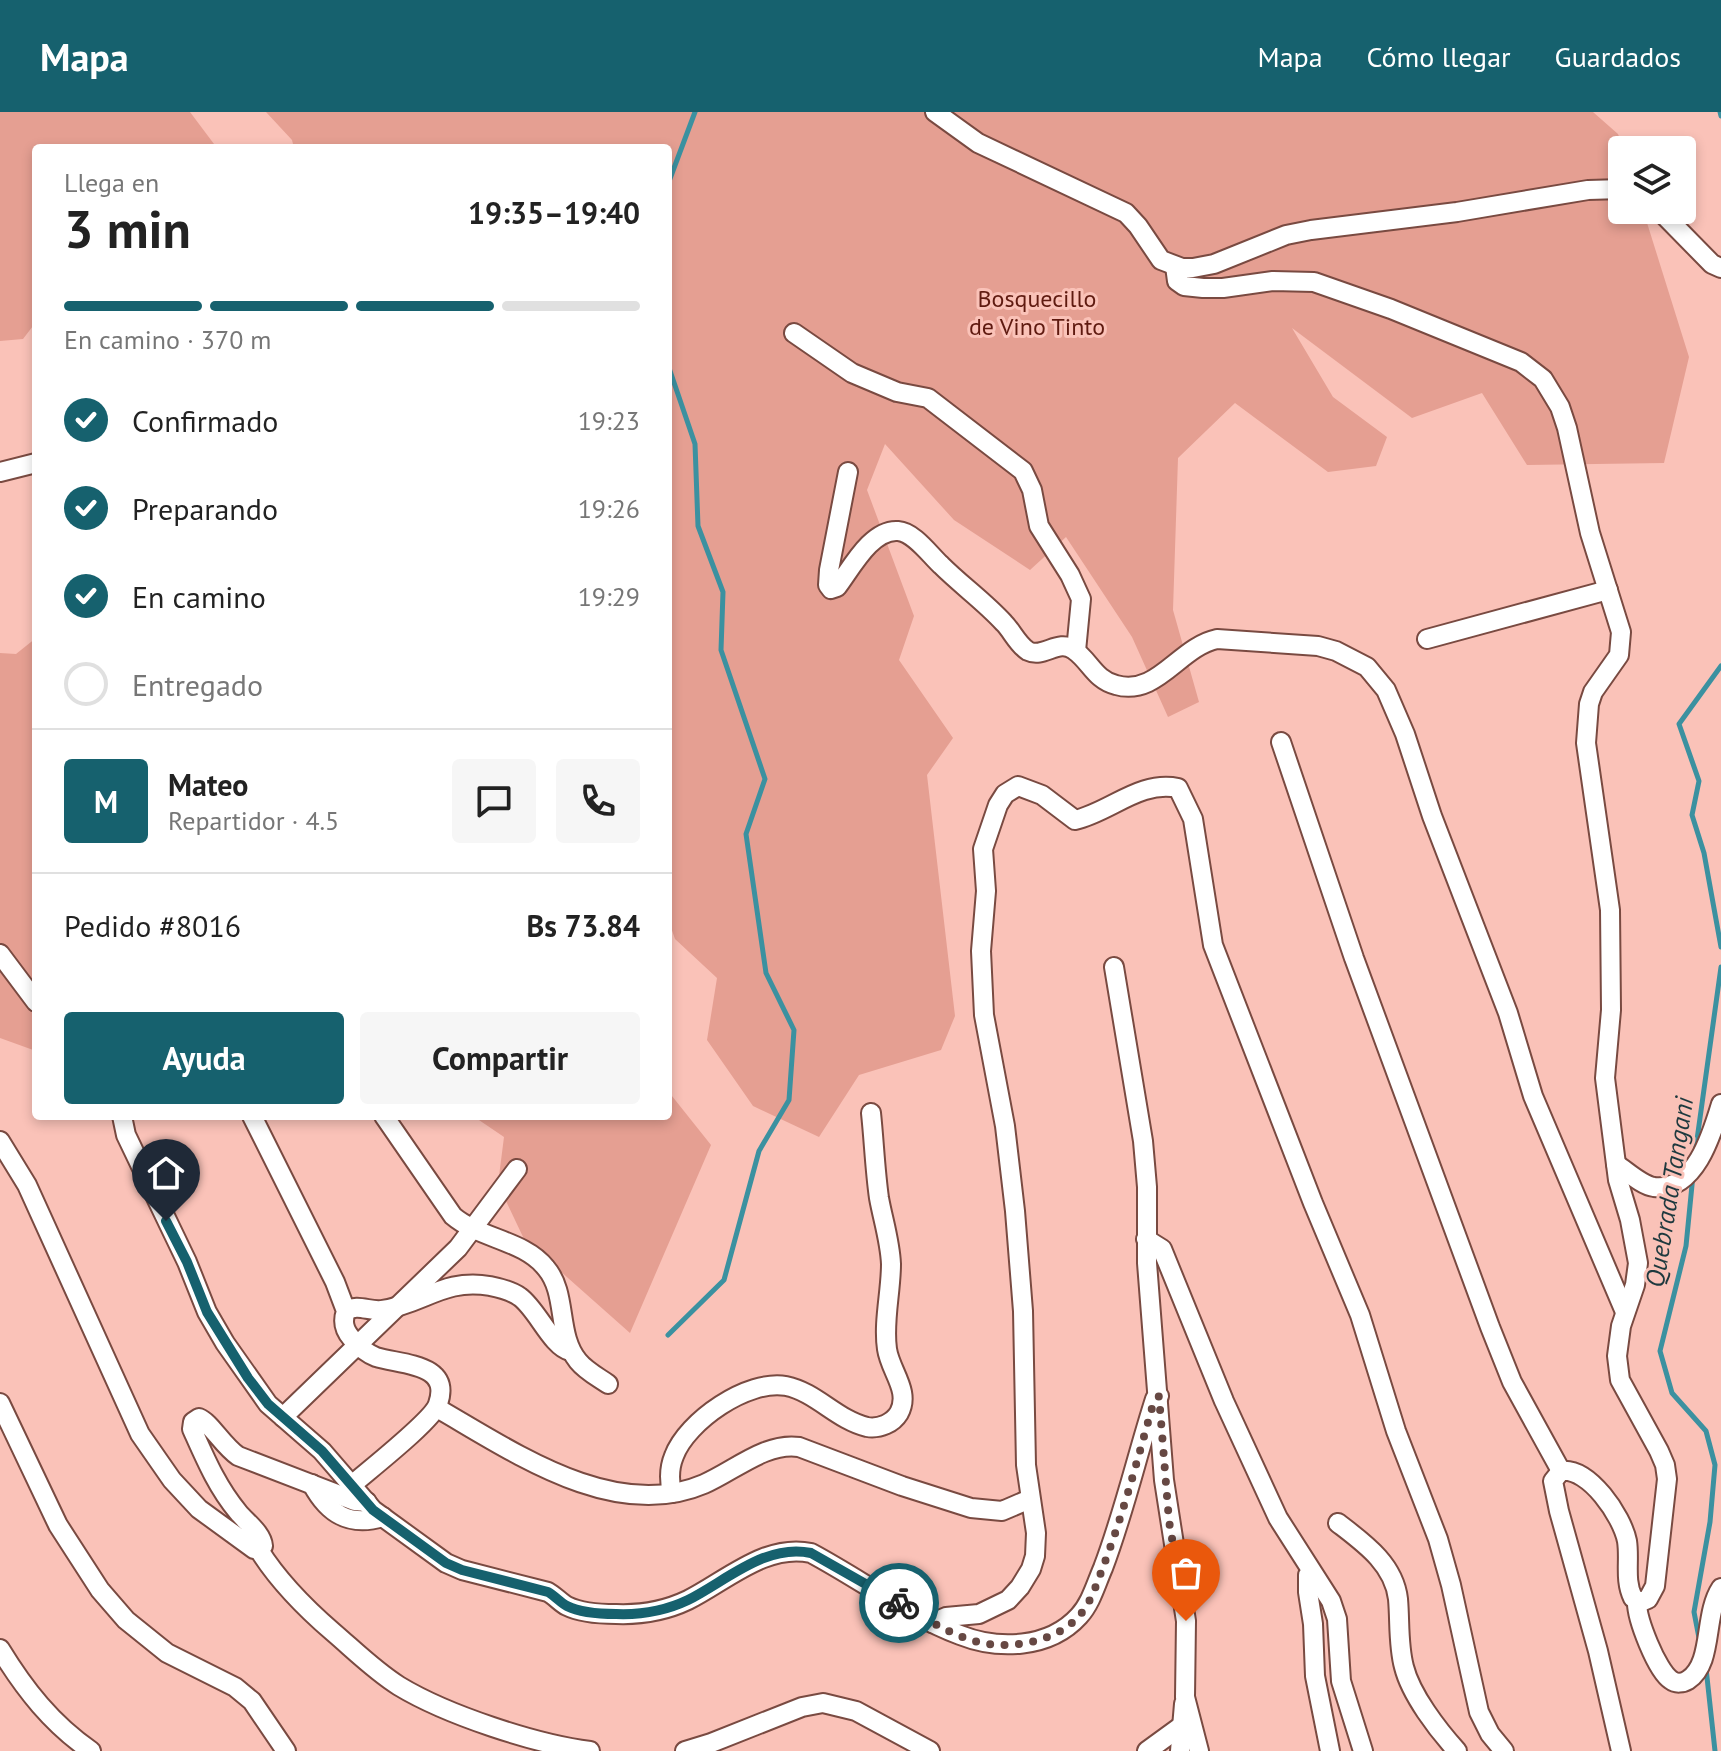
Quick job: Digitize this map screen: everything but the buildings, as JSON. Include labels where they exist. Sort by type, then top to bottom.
[{"type":"street","points":[[935,112],[978,143],[1126,213],[1161,260],[1175,266],[1193,268],[1214,264],[1286,235],[1311,230],[1608,189]]},
{"type":"street","points":[[1673,224],[1712,264],[1721,268]]},
{"type":"street","points":[[1175,266],[1177,281],[1188,287],[1223,288],[1273,281],[1314,282],[1391,309],[1521,362],[1543,379],[1560,407],[1590,533],[1618,616],[1622,645],[1619,655],[1593,692],[1586,743],[1610,910],[1611,1010],[1605,1078],[1616,1164],[1638,1263],[1617,1356],[1620,1380],[1659,1451],[1667,1479],[1655,1586],[1648,1599],[1637,1601]]},
{"type":"street","points":[[794,333],[852,373],[897,392],[928,398],[1023,471],[1032,490],[1039,526],[1070,575],[1081,599],[1076,651]]},
{"type":"street","points":[[0,472],[32,464]]},
{"type":"street","points":[[848,472],[829,570],[828,585],[831,589],[837,587],[871,544],[887,533],[897,531],[906,533],[928,552],[1003,621],[1028,651],[1037,653],[1062,646],[1076,651],[1097,676],[1116,685],[1149,682],[1191,649],[1217,639],[1318,646],[1352,657],[1376,677],[1386,690],[1405,734],[1432,816],[1508,1013],[1533,1096],[1625,1312]]},
{"type":"street","points":[[1427,639],[1608,590]]},
{"type":"street","points":[[1281,742],[1354,958],[1490,1327],[1512,1382],[1561,1471]]},
{"type":"street","points":[[932,1623],[946,1617],[979,1614],[1008,1600],[1020,1587],[1035,1556],[1036,1533],[1026,1465],[1023,1311],[1015,1211],[1005,1126],[984,1015],[980,943],[986,891],[983,849],[998,805],[1005,794],[1018,786],[1042,795],[1075,820],[1089,817],[1146,788],[1178,788],[1193,819],[1213,945],[1360,1315],[1396,1431],[1438,1539],[1479,1712],[1490,1734],[1504,1751]]},
{"type":"street","points":[[0,954],[32,997]]},
{"type":"street","points":[[1114,967],[1143,1141],[1147,1187],[1146,1239],[1169,1521],[1186,1621],[1185,1697],[1180,1751]]},
{"type":"street","points":[[1616,1164],[1654,1187],[1673,1185],[1694,1166],[1713,1131],[1721,1104]]},
{"type":"street","points":[[672,1493],[671,1466],[679,1446],[720,1404],[758,1387],[776,1385],[796,1389],[839,1415],[868,1427],[889,1423],[899,1412],[903,1396],[887,1348],[891,1264],[887,1228],[879,1200],[871,1113]]},
{"type":"street","points":[[123,1120],[126,1135],[187,1262],[207,1312],[268,1404],[322,1451],[383,1517],[446,1563],[548,1592],[566,1606],[602,1614],[633,1615],[669,1607],[757,1562],[789,1551],[811,1553],[932,1623],[986,1644],[1008,1645],[1048,1637],[1067,1627],[1080,1615],[1092,1596],[1152,1408],[1159,1396]]},
{"type":"street","points":[[254,1120],[335,1282],[346,1311],[343,1319],[345,1331],[366,1353],[423,1368],[435,1376],[441,1392],[437,1408],[353,1484]]},
{"type":"street","points":[[387,1120],[453,1216],[473,1229],[533,1256],[547,1269],[556,1284],[571,1351],[583,1367],[608,1384]]},
{"type":"street","points":[[0,1141],[27,1185],[140,1434],[172,1480],[199,1509],[259,1550],[280,1581],[313,1614],[398,1685],[426,1700],[482,1722],[556,1747],[590,1751]]},
{"type":"street","points":[[283,1417],[458,1248],[517,1169]]},
{"type":"street","points":[[1146,1239],[1162,1249],[1224,1401],[1278,1518],[1331,1601],[1337,1619],[1341,1681],[1363,1751]]},
{"type":"street","points":[[346,1311],[357,1307],[385,1310],[441,1288],[464,1283],[497,1288],[518,1295],[560,1346],[571,1351]]},
{"type":"street","points":[[0,1403],[58,1525],[100,1590],[126,1620],[167,1653],[235,1687],[252,1701],[286,1751]]},
{"type":"street","points":[[437,1408],[545,1469],[614,1493],[672,1493],[703,1484],[768,1451],[788,1445],[971,1508],[1002,1511],[1030,1499]]},
{"type":"street","points":[[259,1550],[263,1546],[262,1538],[219,1487],[192,1429],[193,1422],[199,1418],[206,1421],[222,1444],[238,1456],[355,1501],[367,1502]]},
{"type":"street","points":[[1561,1471],[1575,1472],[1588,1480],[1615,1514],[1627,1540],[1628,1587],[1637,1601],[1638,1616],[1654,1653],[1671,1681],[1678,1683],[1690,1679],[1702,1663],[1711,1608],[1721,1588]]},
{"type":"street","points":[[1561,1471],[1553,1481],[1557,1503],[1598,1651],[1621,1751]]},
{"type":"street","points":[[312,1484],[342,1517],[364,1522],[383,1517]]},
{"type":"street","points":[[1338,1523],[1380,1559],[1392,1577],[1398,1597],[1404,1669],[1424,1707],[1457,1751]]},
{"type":"street","points":[[1311,1572],[1308,1575],[1308,1592],[1315,1676],[1330,1751]]},
{"type":"street","points":[[0,1649],[34,1700],[66,1733],[91,1751]]},
{"type":"street","points":[[1185,1697],[1199,1751]]},
{"type":"street","points":[[685,1751],[802,1707],[823,1703],[856,1711],[930,1751]]},
{"type":"street","points":[[1147,1751],[1180,1727]]},
{"type":"green space","points":[[0,112],[190,112],[214,144],[32,144],[32,327],[23,339],[0,341]]},
{"type":"green space","name":"Bosquecillo de Vino Tinto","points":[[266,112],[1593,112],[1619,136],[1608,136],[1608,224],[1647,224],[1689,357],[1664,463],[1527,465],[1482,393],[1412,418],[1292,328],[1333,397],[1387,437],[1376,466],[1328,472],[1235,403],[1178,458],[1173,610],[1199,702],[1168,717],[1132,637],[1066,537],[1030,570],[954,520],[885,444],[867,490],[914,616],[899,660],[953,738],[927,775],[955,1016],[941,1050],[859,1075],[819,1137],[753,1106],[707,1040],[717,978],[675,939],[672,930],[672,144],[293,144]]},
{"type":"green space","points":[[32,641],[32,1050],[0,1038],[0,653],[16,654]]},
{"type":"green space","points":[[672,1096],[711,1145],[630,1333],[524,1239],[498,1184],[504,1137],[479,1120],[672,1120]]},
{"type":"waterway","points":[[672,173],[695,112]]},
{"type":"waterway","name":"Quebrada Tangani","points":[[1720,112],[1721,116]]},
{"type":"waterway","points":[[668,1335],[724,1280],[759,1151],[789,1100],[794,1030],[766,973],[746,834],[765,779],[721,650],[723,592],[698,526],[695,444],[672,377]]},
{"type":"waterway","name":"Quebrada Tangani","points":[[1721,666],[1679,724],[1699,781],[1692,815],[1704,853],[1721,947]]},
{"type":"waterway","name":"Quebrada Tangani","points":[[1695,1154],[1721,967]]},
{"type":"waterway","name":"Quebrada Tangani","points":[[1693,1175],[1686,1246],[1660,1351],[1672,1393],[1706,1431],[1715,1465],[1710,1522],[1694,1612],[1700,1643]]},
{"type":"waterway","name":"Quebrada Tangani","points":[[1706,1668],[1715,1751]]},
{"type":"way so far","points":[[899,1603],[932,1623],[986,1644],[1026,1643],[1048,1637],[1067,1627],[1080,1615],[1092,1596],[1155,1399],[1159,1396],[1164,1480],[1186,1621]]},
{"type":"route","points":[[166,1221],[207,1312],[268,1404],[322,1451],[373,1510],[446,1563],[548,1592],[566,1606],[602,1614],[633,1615],[686,1600],[777,1553],[802,1551],[811,1553],[899,1603]]}]
